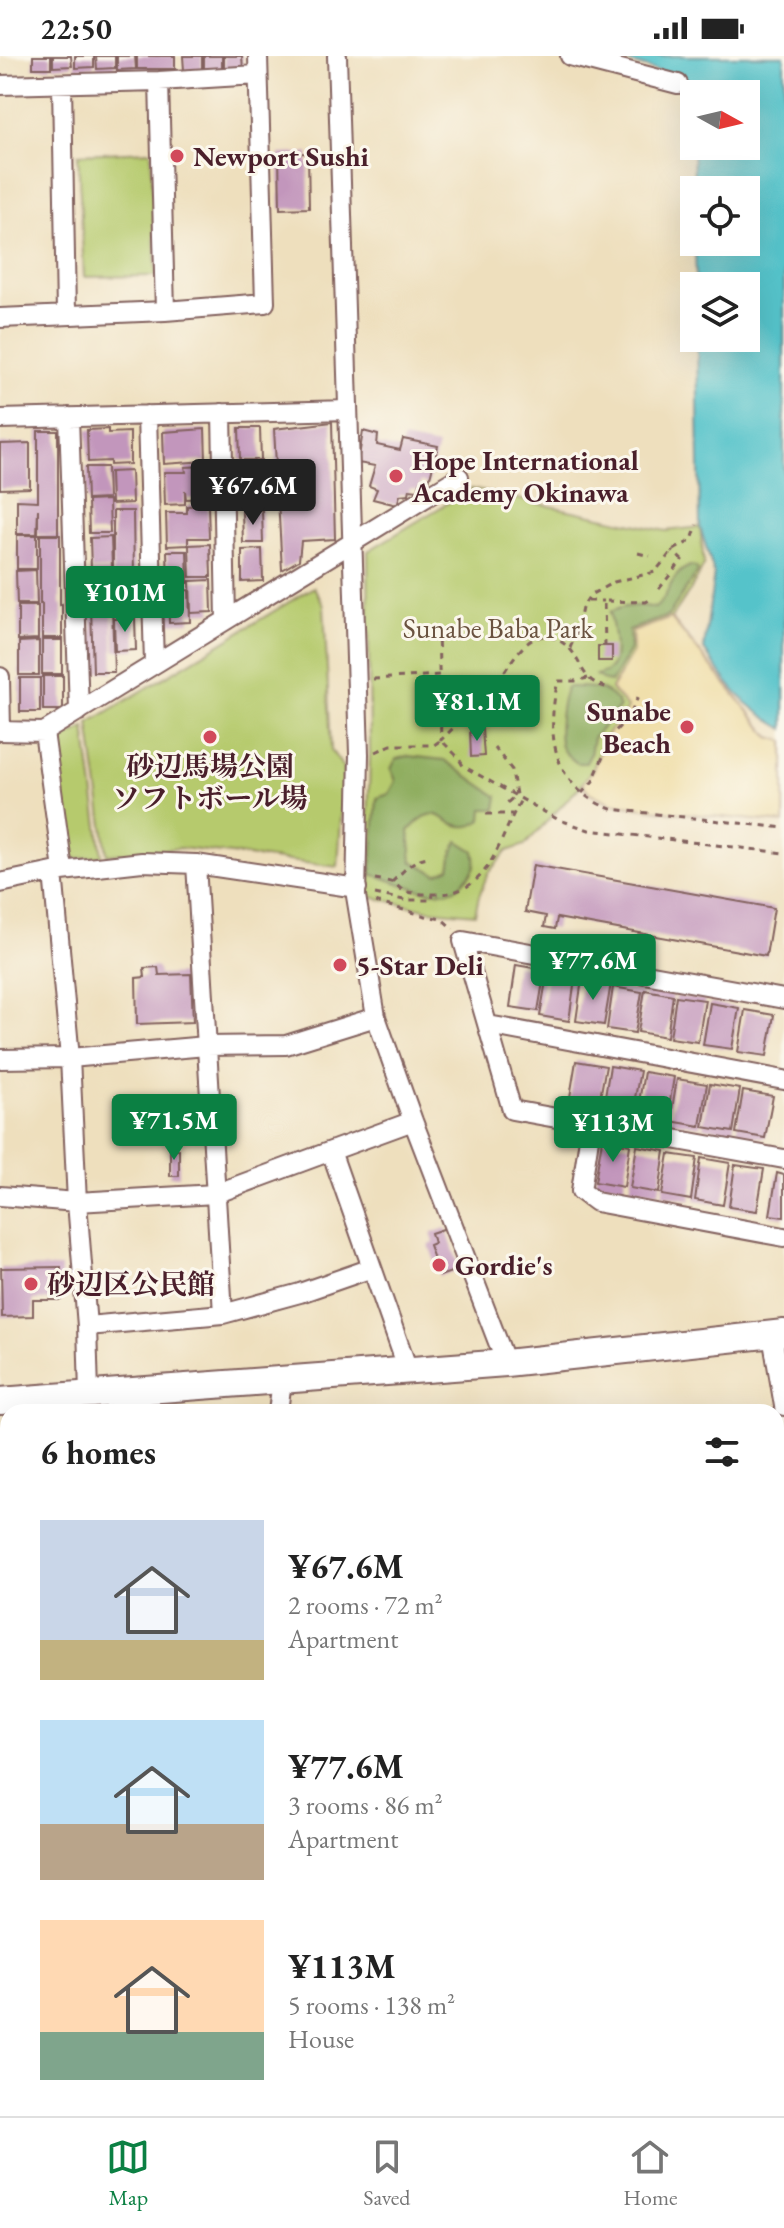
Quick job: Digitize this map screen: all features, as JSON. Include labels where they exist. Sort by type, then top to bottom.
[{"type":"street","points":[[337,56],[362,887],[376,1017],[506,1363]]},
{"type":"street","points":[[570,56],[678,84]]},
{"type":"street","points":[[0,85],[159,81],[258,65],[265,303],[0,318]]},
{"type":"street","points":[[159,81],[165,311]]},
{"type":"street","points":[[62,84],[66,314]]},
{"type":"street","points":[[0,419],[348,410]]},
{"type":"street","points":[[222,413],[226,620]]},
{"type":"street","points":[[147,415],[154,664]]},
{"type":"street","points":[[69,417],[79,711]]},
{"type":"street","points":[[0,677],[0,731],[44,732],[459,477]]},
{"type":"street","points":[[44,732],[58,871],[89,1393]]},
{"type":"street","points":[[0,883],[58,871],[142,862],[196,864],[362,887]]},
{"type":"street","points":[[196,864],[223,1314]]},
{"type":"street","points":[[784,999],[463,941],[512,1110],[784,1159]]},
{"type":"street","points":[[0,1059],[70,1058],[206,1046],[286,1045],[376,1017]]},
{"type":"street","points":[[488,1025],[784,1080]]},
{"type":"street","points":[[0,1196],[77,1202],[215,1194],[413,1121]]},
{"type":"street","points":[[591,1125],[581,1191],[596,1202],[784,1237]]},
{"type":"street","points":[[331,1151],[408,1370]]},
{"type":"street","points":[[87,1326],[223,1314],[300,1293],[372,1268]]},
{"type":"street","points":[[0,1401],[506,1363],[778,1334],[784,1404]]},
{"type":"street","points":[[279,1404],[282,1380]]},
{"type":"path","points":[[570,648],[590,595],[614,582],[655,572],[672,551],[692,540],[697,525]]},
{"type":"path","points":[[659,589],[682,560],[672,551]]},
{"type":"path","points":[[638,553],[650,556]]},
{"type":"path","points":[[587,601],[646,602],[651,599]]},
{"type":"path","points":[[604,601],[605,646]]},
{"type":"path","points":[[438,630],[441,740],[463,766],[557,819],[589,830],[784,853]]},
{"type":"path","points":[[359,754],[374,753],[391,745],[434,745],[494,688],[516,653],[538,637],[554,638],[570,648],[588,678],[611,689]]},
{"type":"path","points":[[405,671],[405,677]]},
{"type":"path","points":[[357,679],[440,675]]},
{"type":"path","points":[[588,678],[558,681],[552,741],[565,774],[582,793],[611,809],[784,828]]},
{"type":"path","points":[[582,793],[593,781],[612,735],[630,715],[638,697]]},
{"type":"path","points":[[494,747],[512,770],[516,795]]},
{"type":"path","points":[[507,803],[516,795]]},
{"type":"path","points":[[392,882],[403,890],[433,894],[456,892],[471,884],[484,873],[494,857],[522,798]]},
{"type":"path","points":[[486,814],[512,814]]},
{"type":"path","points":[[362,887],[392,882],[410,865],[429,857]]},
{"type":"path","points":[[362,887],[404,900],[432,900],[433,894]]},
{"type":"path","points":[[362,887],[426,916],[442,919],[463,941]]},
{"type":"green space","points":[[151,151],[156,276],[84,277],[78,154]]},
{"type":"green space","name":"Sunabe Baba Park","points":[[471,489],[666,531],[700,527],[704,565],[671,618],[632,632],[633,652],[611,689],[628,707],[600,749],[593,769],[582,784],[525,845],[507,851],[488,873],[475,914],[429,910],[366,896],[370,754],[368,551]]},
{"type":"green space","points":[[690,566],[698,571],[668,616],[629,630],[630,650],[611,682],[596,675],[608,670],[614,660],[615,643],[610,612],[632,606],[655,608],[677,575]]},
{"type":"green space","name":"砂辺馬場公園 ソフトボール場","points":[[314,587],[324,606],[331,750],[344,769],[338,867],[181,848],[107,855],[89,723]]},
{"type":"green space","points":[[567,687],[604,691],[620,707],[593,738],[586,763],[577,763],[563,751],[560,743],[560,718]]},
{"type":"green space","points":[[85,728],[102,856],[66,860],[52,743]]},
{"type":"green space","points":[[408,756],[444,760],[498,797],[496,809],[483,809],[482,820],[473,825],[460,826],[434,815],[419,821],[409,831],[412,861],[437,874],[450,868],[458,841],[474,851],[474,869],[460,886],[448,891],[426,891],[371,874],[377,798],[389,794],[396,781],[391,769],[396,759]]},
{"type":"sand","name":"Sunabe Beach","points":[[671,618],[770,737],[784,741],[784,823],[611,803],[590,793],[582,784],[593,769],[607,734],[628,708],[611,689],[633,652],[632,632]]},
{"type":"water","points":[[607,56],[784,56],[784,729],[738,695],[704,649],[714,573],[700,527],[697,352],[760,352],[760,272],[696,272],[695,256],[760,256],[760,176],[694,176],[693,160],[760,160],[760,80],[689,80]]},
{"type":"building","points":[[33,56],[51,56],[51,68],[33,68]]},
{"type":"building","points":[[53,56],[71,56],[72,66],[53,67]]},
{"type":"building","points":[[75,56],[94,56],[94,67],[75,68]]},
{"type":"building","points":[[96,56],[115,56],[115,68],[97,69]]},
{"type":"building","points":[[117,56],[135,56],[136,69],[117,70]]},
{"type":"building","points":[[137,56],[175,56],[175,69],[137,69]]},
{"type":"building","points":[[183,56],[202,56],[202,70],[184,70]]},
{"type":"building","points":[[204,56],[222,56],[222,69],[204,70]]},
{"type":"building","points":[[224,56],[242,56],[243,69],[224,69]]},
{"type":"building","points":[[308,153],[309,208],[280,209],[279,154]]},
{"type":"building","points":[[332,422],[335,539],[301,541],[299,560],[282,570],[274,429]]},
{"type":"building","points":[[239,428],[260,428],[261,460],[240,460]]},
{"type":"building","points":[[108,429],[108,433],[130,432],[130,464],[88,462],[87,430]]},
{"type":"building","points":[[205,429],[206,461],[164,464],[163,432]]},
{"type":"building","points":[[38,431],[58,431],[58,534],[38,534],[38,509],[37,534],[17,534],[17,500],[38,501]]},
{"type":"building","points":[[363,431],[378,435],[377,445],[400,450],[403,439],[438,446],[428,485],[421,481],[418,490],[410,489],[409,494],[400,495],[397,505],[373,499],[377,489],[369,486],[375,466],[358,463]]},
{"type":"building","points":[[30,443],[30,488],[0,489],[0,444]]},
{"type":"building","points":[[206,466],[207,498],[186,499],[185,490],[185,504],[165,505],[164,472],[186,472],[185,467]]},
{"type":"building","points":[[86,467],[107,467],[108,499],[87,500]]},
{"type":"building","points":[[262,469],[262,501],[242,502],[241,470]]},
{"type":"building","points":[[131,471],[132,503],[111,504],[110,472]]},
{"type":"building","points":[[109,500],[110,533],[89,533],[88,501]]},
{"type":"building","points":[[208,505],[209,538],[188,538],[188,545],[167,546],[166,513],[187,513],[187,506]]},
{"type":"building","points":[[262,510],[263,543],[243,543],[242,511]]},
{"type":"building","points":[[113,511],[133,511],[134,576],[113,576]]},
{"type":"building","points":[[17,535],[37,535],[37,569],[17,569]]},
{"type":"building","points":[[40,535],[60,535],[62,638],[42,638]]},
{"type":"building","points":[[111,537],[112,569],[91,570],[90,538]]},
{"type":"building","points":[[210,544],[211,577],[190,577],[189,545]]},
{"type":"building","points":[[262,549],[263,581],[242,582],[242,550]]},
{"type":"building","points":[[167,551],[187,551],[188,583],[168,584]]},
{"type":"building","points":[[36,570],[37,604],[17,604],[16,571]]},
{"type":"building","points":[[111,571],[112,603],[92,604],[91,572]]},
{"type":"building","points":[[211,580],[212,612],[191,613],[190,581]]},
{"type":"building","points":[[114,584],[134,584],[135,616],[114,616]]},
{"type":"building","points":[[189,590],[190,622],[169,623],[168,591]]},
{"type":"building","points":[[18,606],[38,606],[38,639],[18,640]]},
{"type":"building","points":[[112,606],[114,672],[93,672],[91,607]]},
{"type":"building","points":[[135,618],[136,650],[115,651],[114,619]]},
{"type":"building","points":[[42,640],[62,640],[62,674],[42,674]]},
{"type":"building","points":[[39,641],[39,675],[19,675],[19,642]]},
{"type":"building","points":[[598,646],[612,646],[612,661],[598,661]]},
{"type":"building","points":[[43,676],[63,676],[63,710],[43,710]]},
{"type":"building","points":[[20,678],[40,678],[40,712],[20,712]]},
{"type":"building","points":[[482,729],[484,756],[471,757],[470,730]]},
{"type":"building","points":[[533,865],[774,908],[766,956],[557,918],[555,929],[544,927],[546,916],[525,912]]},
{"type":"building","points":[[516,965],[545,970],[538,1011],[510,1007]]},
{"type":"building","points":[[158,967],[159,975],[191,974],[193,1022],[137,1024],[136,978],[145,977],[144,968]]},
{"type":"building","points":[[547,975],[575,979],[569,1021],[540,1016]]},
{"type":"building","points":[[582,979],[611,983],[604,1025],[576,1021]]},
{"type":"building","points":[[613,987],[642,992],[635,1033],[607,1029]]},
{"type":"building","points":[[645,990],[673,995],[667,1037],[638,1032]]},
{"type":"building","points":[[676,996],[705,1000],[698,1042],[670,1038]]},
{"type":"building","points":[[710,1003],[739,1008],[732,1049],[703,1045]]},
{"type":"building","points":[[745,1010],[774,1015],[767,1056],[738,1052]]},
{"type":"building","points":[[576,1061],[606,1066],[598,1108],[569,1103]]},
{"type":"building","points":[[610,1066],[640,1071],[632,1114],[603,1109]]},
{"type":"building","points":[[644,1072],[674,1077],[667,1119],[637,1114]]},
{"type":"building","points":[[677,1079],[707,1084],[700,1126],[670,1121]]},
{"type":"building","points":[[710,1084],[740,1089],[733,1132],[703,1127]]},
{"type":"building","points":[[743,1091],[773,1096],[765,1138],[736,1133]]},
{"type":"building","points":[[602,1140],[630,1145],[624,1187],[595,1182]]},
{"type":"building","points":[[637,1146],[665,1151],[659,1193],[630,1188]]},
{"type":"building","points":[[170,1149],[179,1149],[179,1176],[170,1176]]},
{"type":"building","points":[[669,1154],[697,1158],[691,1200],[662,1195]]},
{"type":"building","points":[[701,1158],[730,1163],[723,1205],[695,1200]]},
{"type":"building","points":[[735,1165],[764,1169],[757,1211],[729,1207]]},
{"type":"building","points":[[777,1173],[784,1175],[784,1217],[770,1215]]},
{"type":"building","points":[[446,1228],[460,1269],[440,1276],[429,1245],[434,1243],[431,1233]]},
{"type":"building","name":"砂辺区公民館","points":[[61,1267],[61,1300],[33,1300],[33,1316],[2,1317],[1,1268]]},
{"type":"place","name":"Newport Sushi","points":[[177,156]]},
{"type":"place","name":"Hope International Academy Okinawa","points":[[396,476]]},
{"type":"place","name":"Sunabe Beach","points":[[687,727]]},
{"type":"place","name":"砂辺馬場公園 ソフトボール場","points":[[210,737]]},
{"type":"place","name":"5-Star Deli","points":[[340,965]]},
{"type":"place","name":"Gordie's","points":[[439,1265]]},
{"type":"place","name":"砂辺区公民館","points":[[31,1284]]}]
